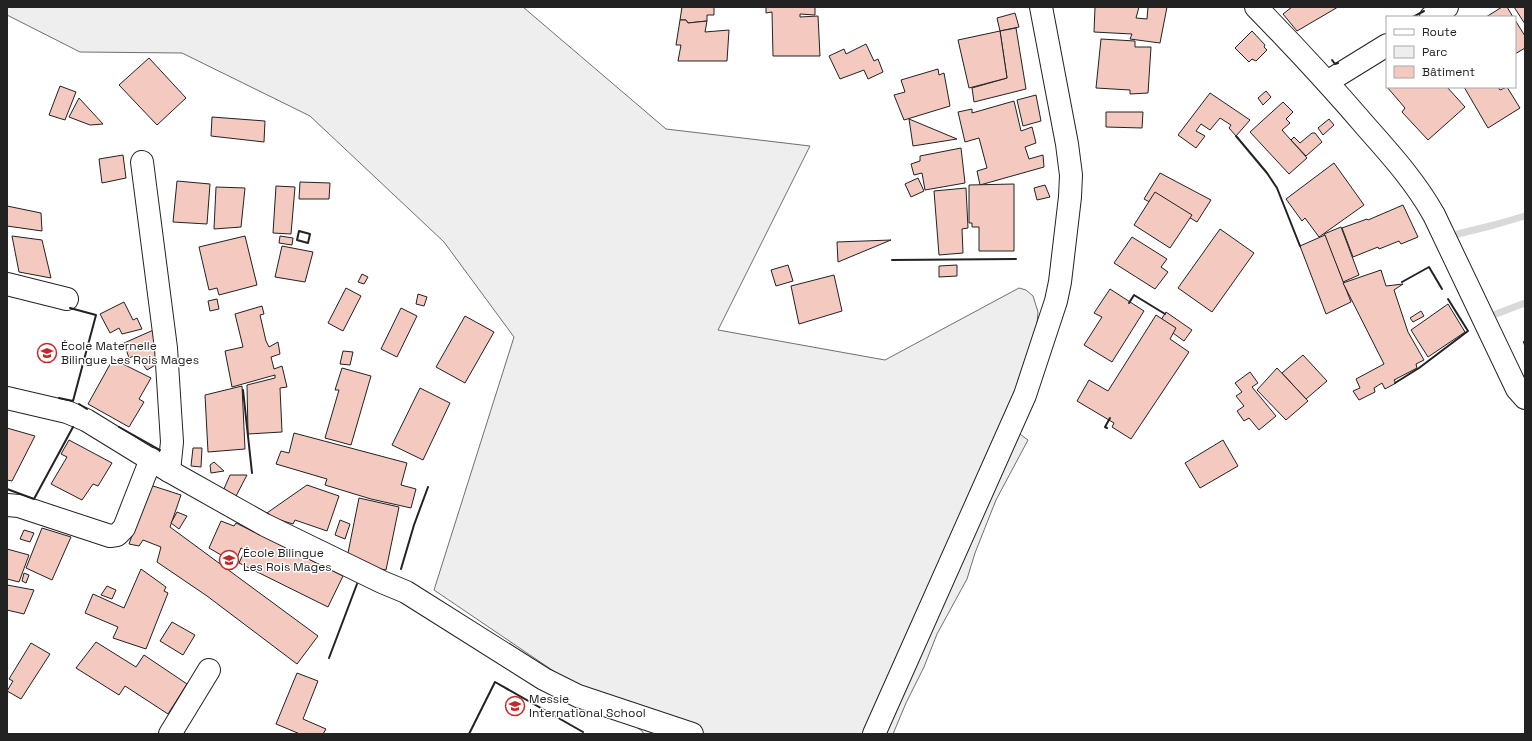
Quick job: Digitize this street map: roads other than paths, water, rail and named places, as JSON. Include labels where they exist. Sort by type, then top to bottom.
[{"type":"street","points":[[874,734],[1025,395],[1056,301],[1060,282],[1070,197],[1071,175],[1067,144],[1041,7]]},
{"type":"street","points":[[1256,7],[1327,82],[1410,177],[1434,215],[1518,389],[1525,398]]},
{"type":"street","points":[[1433,16],[1447,7]]},
{"type":"street","points":[[1327,82],[1386,46]]},
{"type":"street","points":[[142,162],[166,348],[172,442],[169,471]]},
{"type":"street","points":[[7,284],[67,299]]},
{"type":"street","points":[[7,398],[66,412],[86,420],[169,471],[265,525],[382,582],[406,592],[544,679],[578,696],[692,734]]},
{"type":"street","points":[[7,505],[19,506],[110,536],[117,535],[124,528],[151,459]]},
{"type":"street","points":[[170,734],[209,670]]},
{"type":"waterway","points":[[1458,234],[1525,216]]},
{"type":"waterway","points":[[1496,314],[1525,303]]},
{"type":"place","name":"École Maternelle Bilingue Les Rois Mages","points":[[47,353]]},
{"type":"place","name":"École Bilingue Les Rois Mages","points":[[229,560]]},
{"type":"place","name":"Messie International School","points":[[515,706]]}]
